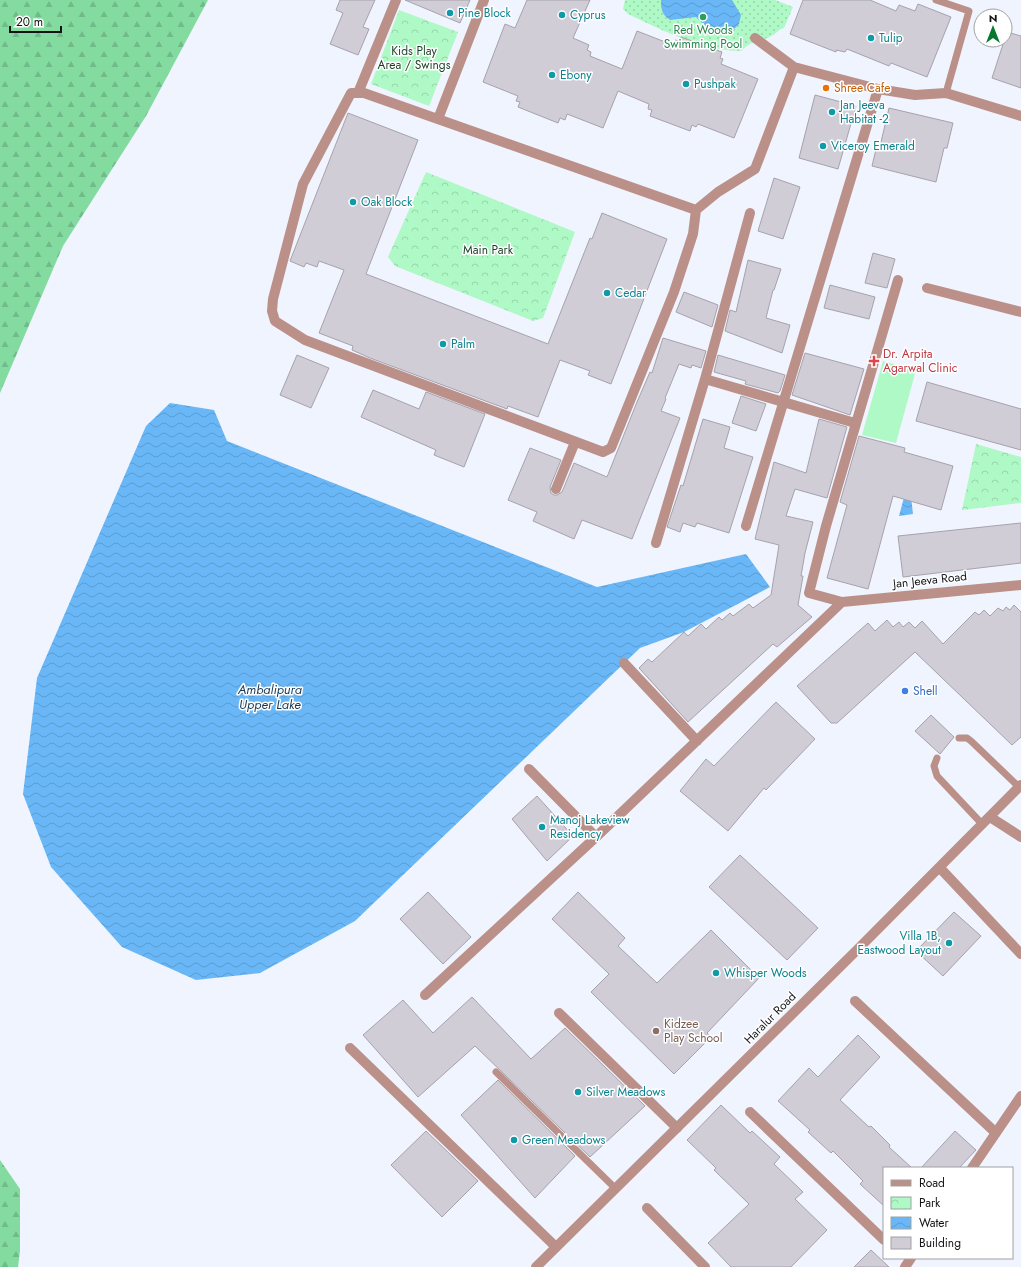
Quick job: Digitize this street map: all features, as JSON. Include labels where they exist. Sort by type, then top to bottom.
[{"type":"street","points":[[358,93],[396,0]]},
{"type":"street","points":[[438,119],[484,0]]},
{"type":"street","points":[[754,38],[794,67],[878,90],[915,95],[946,93],[1021,116]]},
{"type":"street","points":[[696,210],[364,93],[351,93],[303,184],[273,299],[272,311],[275,321],[304,340],[603,452],[610,448],[674,292],[693,234],[696,210],[718,192],[755,169],[794,67]]},
{"type":"street","points":[[746,526],[785,402],[878,90]]},
{"type":"street","points":[[656,544],[705,379],[750,214]]},
{"type":"street","points":[[842,602],[809,593],[855,423],[898,280]]},
{"type":"street","points":[[927,288],[1021,312]]},
{"type":"street","points":[[705,379],[855,423]]},
{"type":"street","points":[[556,489],[575,442]]},
{"type":"street","name":"Jan Jeeva Road","points":[[842,602],[1021,584]]},
{"type":"street","points":[[425,995],[596,837],[842,602]]},
{"type":"street","points":[[624,663],[697,741]]},
{"type":"street","points":[[529,769],[596,837]]},
{"type":"street","name":"Haralur Road","points":[[536,1267],[940,868],[1020,786]]},
{"type":"street","points":[[990,817],[1021,837]]},
{"type":"street","points":[[940,868],[1021,954]]},
{"type":"street","points":[[855,1000],[996,1133]]},
{"type":"street","points":[[559,1013],[677,1128]]},
{"type":"street","points":[[350,1048],[556,1247]]},
{"type":"street","points":[[973,1167],[1021,1096]]},
{"type":"street","points":[[750,1112],[883,1239]]},
{"type":"street","points":[[647,1208],[705,1267]]},
{"type":"lane","points":[[936,0],[969,11],[946,93]]},
{"type":"lane","points":[[958,738],[962,737],[971,741],[1020,786]]},
{"type":"lane","points":[[937,758],[934,766],[937,776],[983,825]]},
{"type":"lane","points":[[496,1072],[616,1188]]},
{"type":"green space","points":[[0,0],[208,0],[146,116],[63,246],[0,393]]},
{"type":"green space","points":[[625,0],[775,0],[793,7],[784,28],[775,34],[753,42],[741,51],[727,50],[698,44],[654,27],[628,14],[623,9]]},
{"type":"green space","name":"Kids Play Area / Swings","points":[[399,10],[458,32],[429,106],[371,84]]},
{"type":"green space","name":"Main Park","points":[[426,172],[575,232],[543,318],[533,321],[395,266],[388,257]]},
{"type":"green space","points":[[883,361],[916,370],[896,443],[862,435]]},
{"type":"green space","points":[[976,444],[1021,457],[1021,503],[962,510]]},
{"type":"green space","points":[[0,1160],[20,1189],[20,1251],[18,1267],[0,1267]]},
{"type":"water","name":"Red Woods Swimming Pool","points":[[661,0],[732,0],[741,15],[739,24],[732,31],[720,32],[712,30],[696,17],[670,20],[662,12]]},
{"type":"water","name":"Ambalipura Upper Lake","points":[[170,403],[214,410],[227,441],[597,587],[746,554],[770,587],[684,632],[640,648],[355,921],[260,973],[196,980],[122,947],[51,867],[23,794],[37,678],[146,426]]},
{"type":"water","points":[[909,479],[913,514],[899,516]]},
{"type":"building","points":[[340,0],[375,0],[363,27],[369,29],[358,55],[330,44],[343,13],[336,10]]},
{"type":"building","name":"Pine Block","points":[[405,0],[470,0],[460,23]]},
{"type":"building","points":[[527,0],[590,0],[573,38],[589,45],[587,50],[591,52],[590,56],[622,69],[637,31],[673,45],[675,40],[679,41],[681,37],[722,52],[720,58],[723,59],[721,64],[758,79],[734,138],[698,124],[696,127],[692,125],[690,131],[650,116],[652,110],[648,109],[649,104],[618,91],[603,128],[567,114],[565,120],[560,118],[558,123],[518,107],[520,102],[516,101],[518,96],[483,82],[505,24],[515,28]]},
{"type":"building","name":"Tulip","points":[[803,0],[870,0],[896,11],[899,5],[915,11],[918,4],[951,17],[927,77],[891,63],[889,66],[847,49],[845,52],[836,50],[836,52],[790,34]]},
{"type":"building","points":[[1013,34],[1021,36],[1021,88],[992,78],[1002,48],[1013,48]]},
{"type":"building","points":[[815,95],[856,106],[838,169],[799,158]]},
{"type":"building","points":[[889,108],[953,123],[947,148],[944,148],[936,182],[872,166],[878,141],[881,142]]},
{"type":"building","points":[[348,113],[418,140],[366,274],[548,344],[590,238],[592,239],[602,213],[667,239],[611,384],[588,375],[590,371],[560,360],[538,417],[508,406],[507,409],[370,358],[352,350],[353,346],[319,333],[344,270],[319,261],[317,267],[306,263],[304,267],[290,261]]},
{"type":"building","points":[[774,178],[800,187],[783,239],[758,231]]},
{"type":"building","points":[[873,253],[895,259],[887,288],[865,283]]},
{"type":"building","points":[[748,260],[781,269],[773,290],[766,318],[790,325],[782,353],[725,331],[730,310],[736,312]]},
{"type":"building","points":[[830,285],[875,297],[869,319],[824,308]]},
{"type":"building","points":[[684,292],[718,305],[712,327],[676,312]]},
{"type":"building","points":[[663,338],[706,351],[701,368],[692,365],[691,368],[679,364],[665,398],[666,399],[661,411],[680,418],[632,539],[582,520],[574,539],[533,521],[537,512],[508,500],[530,448],[561,460],[550,487],[551,493],[554,495],[562,492],[574,463],[607,477],[637,402],[650,372],[652,373]]},
{"type":"building","points":[[805,353],[864,369],[850,415],[792,395]]},
{"type":"building","points":[[297,355],[329,368],[311,408],[280,395]]},
{"type":"building","points":[[718,355],[785,375],[780,391],[778,393],[745,384],[746,381],[714,372]]},
{"type":"building","points":[[927,382],[1021,409],[1021,450],[916,421]]},
{"type":"building","points":[[373,390],[419,409],[426,392],[485,414],[464,467],[434,455],[436,450],[361,417]]},
{"type":"building","points":[[741,396],[766,404],[756,431],[732,423]]},
{"type":"building","points":[[703,419],[730,427],[724,448],[753,457],[729,533],[697,523],[695,527],[683,523],[680,532],[667,527],[681,485],[683,486]]},
{"type":"building","points":[[819,419],[847,427],[827,498],[795,489],[786,516],[813,522],[805,553],[798,605],[812,617],[777,647],[773,644],[688,722],[639,668],[648,659],[652,662],[684,632],[688,636],[701,624],[706,629],[719,617],[722,620],[730,613],[733,616],[749,604],[753,608],[771,595],[779,545],[755,539],[774,462],[806,473]]},
{"type":"building","points":[[859,436],[905,448],[904,452],[953,466],[941,510],[893,496],[868,589],[827,578],[847,505],[840,502]]},
{"type":"building","points":[[1021,523],[1021,563],[903,577],[898,536]]},
{"type":"building","points":[[1014,605],[1021,612],[1021,737],[1012,745],[915,652],[837,723],[831,723],[797,686],[868,623],[875,631],[887,620],[893,627],[899,622],[903,627],[909,622],[915,628],[922,621],[943,644],[975,612],[979,615],[984,610],[990,616],[998,608],[1003,611],[1006,607],[1010,610]]},
{"type":"building","points":[[776,702],[815,739],[766,790],[764,788],[728,831],[680,791],[706,759],[714,766]]},
{"type":"building","points":[[931,715],[954,737],[940,754],[915,731]]},
{"type":"building","name":"Manoj Lakeview Residency","points":[[537,796],[573,836],[547,861],[512,819]]},
{"type":"building","points":[[740,855],[818,928],[787,960],[709,887]]},
{"type":"building","points":[[428,892],[471,937],[443,964],[400,919]]},
{"type":"building","points":[[578,892],[625,938],[618,946],[657,983],[711,930],[759,978],[707,1033],[711,1037],[674,1074],[591,992],[609,974],[552,919]]},
{"type":"building","name":"Villa 1B, Eastwood Layout","points":[[954,912],[981,936],[943,976],[916,951]]},
{"type":"building","points":[[472,997],[531,1059],[565,1028],[645,1106],[590,1157],[475,1046],[418,1097],[363,1035],[403,1000],[433,1033]]},
{"type":"building","points":[[858,1035],[880,1057],[840,1100],[869,1127],[871,1126],[890,1145],[889,1147],[911,1167],[883,1167],[883,1205],[860,1184],[863,1181],[833,1151],[831,1153],[808,1132],[810,1130],[778,1101],[809,1068],[818,1077]]},
{"type":"building","name":"Green Meadows","points":[[498,1080],[575,1156],[535,1198],[461,1115]]},
{"type":"building","points":[[721,1105],[750,1133],[752,1131],[780,1157],[774,1164],[803,1192],[795,1199],[827,1230],[791,1267],[731,1267],[708,1243],[749,1204],[714,1170],[716,1168],[687,1140]]},
{"type":"building","points":[[426,1131],[478,1181],[442,1217],[391,1165]]},
{"type":"building","points":[[955,1131],[976,1150],[960,1167],[922,1167]]},
{"type":"building","points":[[871,1250],[889,1267],[854,1267]]},
{"type":"place","name":"Pine Block","points":[[450,13]]},
{"type":"place","name":"Cyprus","points":[[562,15]]},
{"type":"place","name":"Red Woods Swimming Pool","points":[[703,17]]},
{"type":"place","name":"Tulip","points":[[871,38]]},
{"type":"place","name":"Ebony","points":[[552,75]]},
{"type":"place","name":"Pushpak","points":[[686,84]]},
{"type":"place","name":"Shree Cafe","points":[[826,88]]},
{"type":"place","name":"Jan Jeeva Habitat -2","points":[[832,112]]},
{"type":"place","name":"Viceroy Emerald","points":[[823,146]]},
{"type":"place","name":"Oak Block","points":[[353,202]]},
{"type":"place","name":"Cedar","points":[[607,293]]},
{"type":"place","name":"Palm","points":[[443,344]]},
{"type":"place","name":"Dr. Arpita Agarwal Clinic","points":[[874,361]]},
{"type":"place","name":"Shell","points":[[905,691]]},
{"type":"place","name":"Manoj Lakeview Residency","points":[[542,827]]},
{"type":"place","name":"Villa 1B, Eastwood Layout","points":[[949,943]]},
{"type":"place","name":"Whisper Woods","points":[[716,973]]},
{"type":"place","name":"Kidzee Play School","points":[[656,1031]]},
{"type":"place","name":"Silver Meadows","points":[[578,1092]]},
{"type":"place","name":"Green Meadows","points":[[514,1140]]}]
